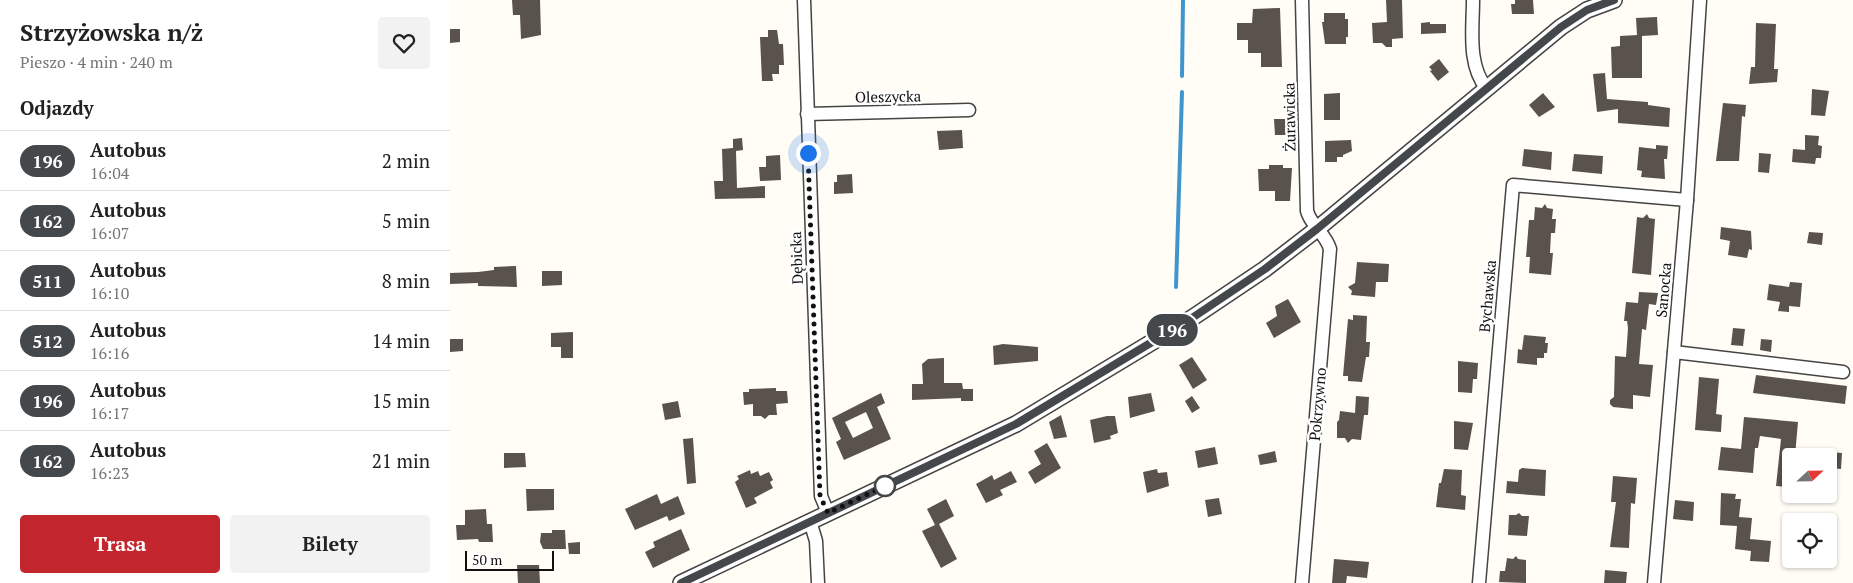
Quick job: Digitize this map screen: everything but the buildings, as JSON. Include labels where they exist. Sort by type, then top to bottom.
[{"type":"street","name":"Dębicka","points":[[804,0],[820,496],[828,513]]},
{"type":"street","name":"Żurawicka","points":[[1302,0],[1307,211],[1317,229]]},
{"type":"street","points":[[1474,0],[1474,61],[1476,72],[1487,89]]},
{"type":"street","points":[[681,583],[1042,410],[1219,300],[1317,229],[1567,23],[1596,5],[1614,0]]},
{"type":"street","name":"Sanocka","points":[[1654,583],[1687,200],[1700,0]]},
{"type":"street","name":"Oleszycka","points":[[807,114],[970,110]]},
{"type":"street","name":"Bychawska","points":[[1479,583],[1512,185],[1687,200]]},
{"type":"street","name":"Pokrzywno","points":[[1302,583],[1330,249],[1317,229]]},
{"type":"street","points":[[1674,352],[1843,372]]},
{"type":"street","points":[[810,522],[816,541],[818,583]]},
{"type":"waterway","points":[[1182,76],[1183,0]]},
{"type":"waterway","points":[[1176,287],[1182,92]]},
{"type":"bus line","name":"196","points":[[681,583],[1016,424],[1192,318],[1265,269],[1317,229],[1561,27],[1596,5],[1614,0]]},
{"type":"route","points":[[808,153],[820,496],[828,513],[885,486]]}]
